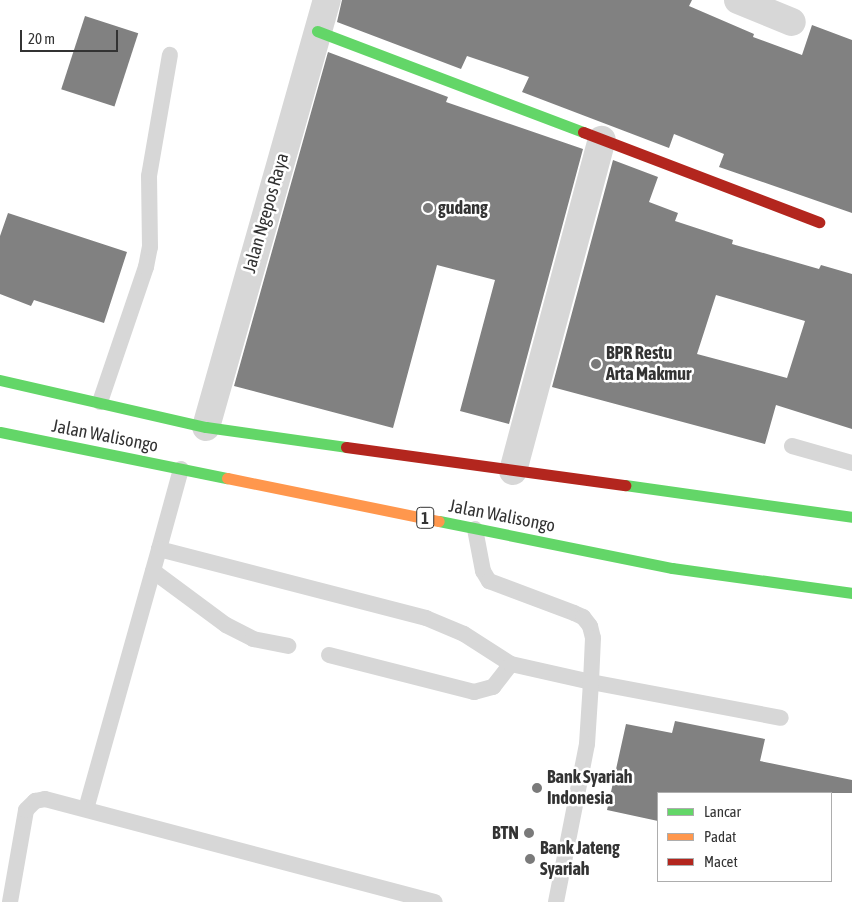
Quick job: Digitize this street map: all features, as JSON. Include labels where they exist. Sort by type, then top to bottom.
[{"type":"main road","points":[[317,31],[819,222]]},
{"type":"main road","name":"Jalan Walisongo","points":[[0,380],[206,427],[852,517]]},
{"type":"main road","name":"Jalan Walisongo","points":[[0,432],[672,568],[852,593]]},
{"type":"street","name":"Jalan Ngepos Raya","points":[[206,427],[326,0]]},
{"type":"street","points":[[738,0],[792,22]]},
{"type":"street","points":[[513,471],[602,140]]},
{"type":"lane","points":[[100,402],[146,267],[150,247],[149,176],[170,55]]},
{"type":"lane","points":[[792,446],[852,463]]},
{"type":"lane","points":[[86,809],[180,469]]},
{"type":"lane","points":[[476,529],[483,571],[489,581],[574,613],[586,622],[593,638],[587,744],[556,902]]},
{"type":"lane","points":[[159,549],[426,618],[464,634],[511,664],[591,682],[781,718]]},
{"type":"lane","points":[[153,571],[226,625],[254,639],[288,646]]},
{"type":"lane","points":[[328,655],[474,692],[493,687],[511,664]]},
{"type":"lane","points":[[10,902],[26,810],[35,801],[45,799],[435,902]]},
{"type":"building","points":[[342,0],[692,0],[689,6],[754,34],[753,37],[802,55],[812,25],[852,40],[852,213],[719,167],[724,154],[674,134],[669,148],[522,92],[529,77],[467,56],[461,69],[337,22]]},
{"type":"building","points":[[85,16],[138,33],[114,107],[61,89]]},
{"type":"building","name":"gudang","points":[[328,52],[448,97],[446,102],[583,149],[509,424],[460,411],[495,280],[437,265],[393,428],[234,386]]},
{"type":"building","points":[[613,160],[658,177],[649,202],[678,213],[675,221],[733,240],[732,244],[819,269],[821,265],[852,274],[852,429],[776,405],[765,444],[552,387]],"holes":[[[716,295],[805,321],[787,378],[697,354]]]},
{"type":"building","points":[[8,213],[127,252],[104,323],[34,300],[31,306],[0,294],[0,236]]},
{"type":"building","points":[[675,721],[765,739],[760,761],[852,780],[852,793],[657,792],[657,821],[607,810],[626,724],[672,733]]},
{"type":"traffic: fast","points":[[317,31],[583,132]]},
{"type":"traffic: fast","points":[[0,380],[206,427],[346,447]]},
{"type":"traffic: fast","points":[[0,432],[227,478]]},
{"type":"traffic: fast","points":[[625,485],[852,517]]},
{"type":"traffic: fast","points":[[439,521],[672,568],[852,593]]},
{"type":"traffic: slow","points":[[227,478],[439,521]]},
{"type":"traffic: jam","points":[[583,132],[819,222]]},
{"type":"traffic: jam","points":[[346,447],[625,485]]},
{"type":"place","name":"gudang","points":[[428,208]]},
{"type":"place","name":"BPR Restu Arta Makmur","points":[[596,364]]},
{"type":"place","name":"Bank Syariah Indonesia","points":[[537,788]]},
{"type":"place","name":"BTN","points":[[529,833]]},
{"type":"place","name":"Bank Jateng Syariah","points":[[530,859]]}]
